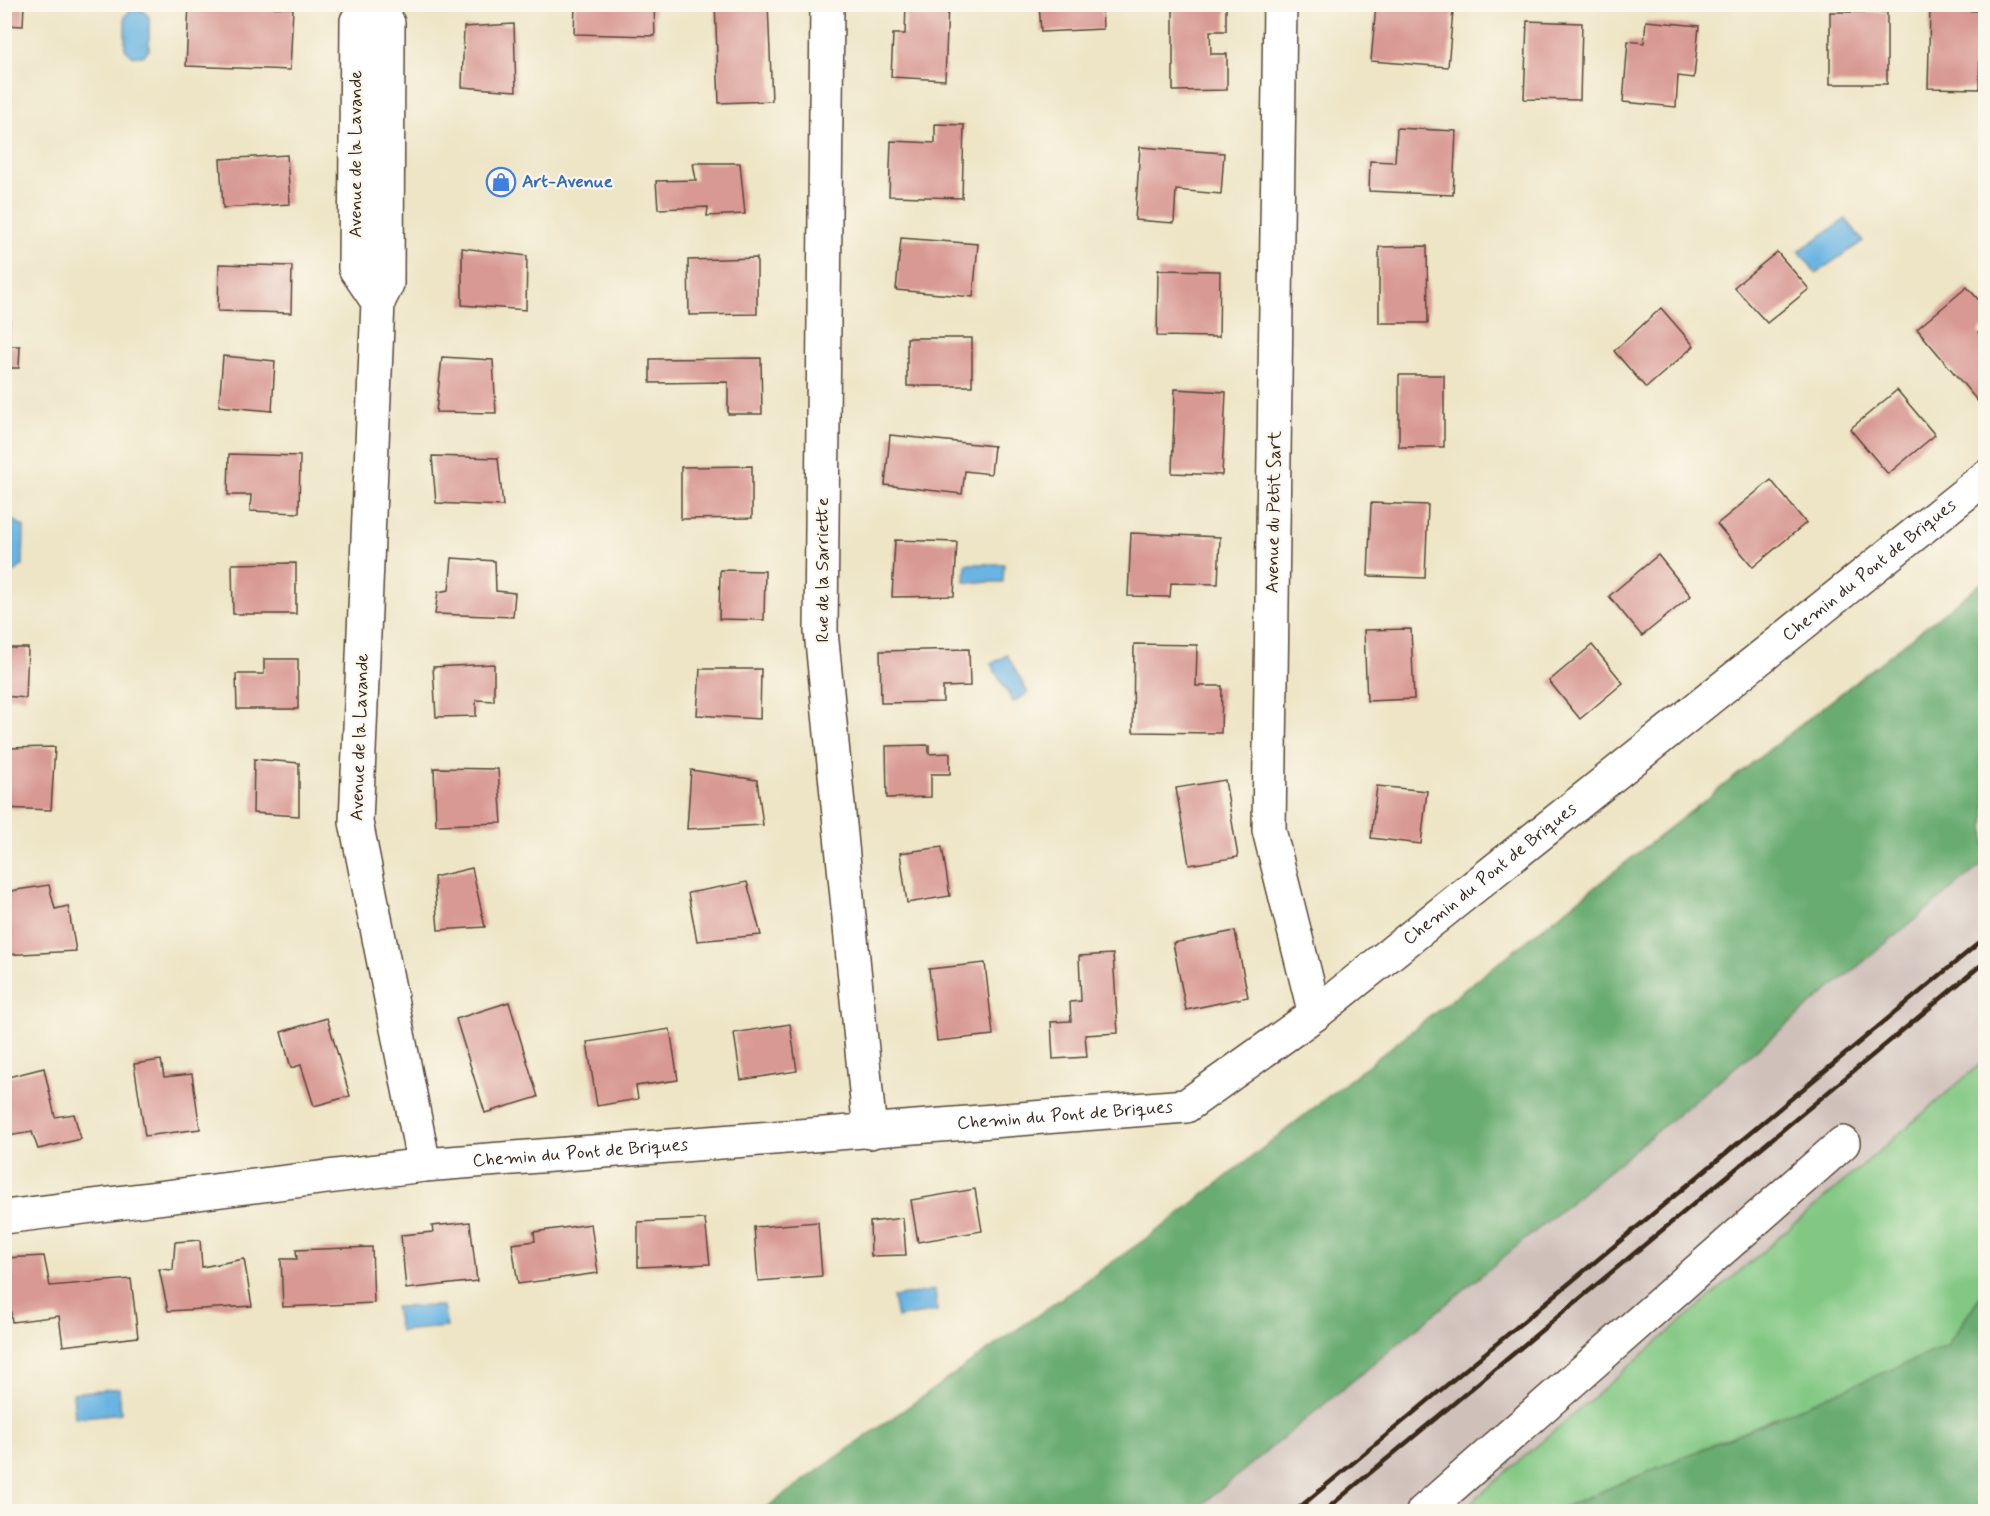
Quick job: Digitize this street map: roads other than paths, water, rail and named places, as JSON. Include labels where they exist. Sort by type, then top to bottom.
[{"type":"street","name":"Avenue de la Lavande","points":[[372,4],[357,21],[355,268],[378,302]]},
{"type":"street","name":"Avenue de la Lavande","points":[[377,4],[388,23],[387,284],[378,302],[356,822],[424,1166]]},
{"type":"street","name":"Rue de la Sarriette","points":[[827,4],[821,631],[870,1132]]},
{"type":"street","name":"Avenue du Petit Sart","points":[[1280,4],[1269,830],[1315,1014]]},
{"type":"street","name":"Chemin du Pont de Briques","points":[[4,1217],[424,1166],[1186,1106],[1315,1014],[1986,477]]},
{"type":"street","points":[[1423,1512],[1843,1143]]},
{"type":"water","points":[[131,10],[143,10],[149,17],[149,50],[143,56],[132,56],[125,49],[125,16]]},
{"type":"water","points":[[1846,219],[1863,241],[1816,273],[1799,251]]},
{"type":"water","points":[[13,520],[24,527],[23,565],[10,575],[5,569],[5,521]]},
{"type":"water","points":[[966,564],[1004,564],[1003,582],[965,582]]},
{"type":"water","points":[[1007,655],[1028,693],[1013,702],[991,664]]},
{"type":"water","points":[[935,1290],[937,1311],[897,1318],[893,1297]]},
{"type":"water","points":[[443,1306],[447,1327],[400,1331],[395,1307]]},
{"type":"water","points":[[119,1388],[121,1413],[75,1418],[73,1393]]},
{"type":"railway","points":[[1294,1512],[1986,937]]},
{"type":"railway","points":[[1323,1512],[1986,961]]},
{"type":"place","name":"Art-Avenue","points":[[501,182]]}]
